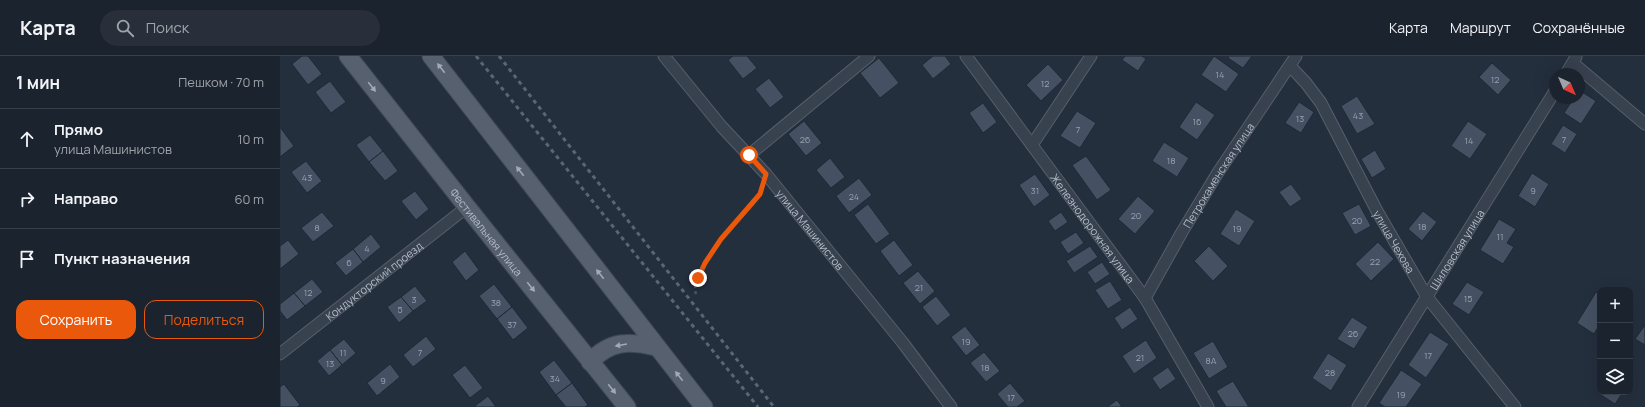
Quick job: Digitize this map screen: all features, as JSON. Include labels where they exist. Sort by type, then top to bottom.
[{"type":"main road","name":"Фестивальная улица","points":[[348,56],[627,407]]},
{"type":"main road","points":[[431,56],[704,407]]},
{"type":"main road","points":[[590,362],[606,348],[622,343],[656,347]]},
{"type":"street","name":"улица Машинистов","points":[[664,56],[722,127],[766,174],[904,343],[951,407]]},
{"type":"street","points":[[749,155],[869,56]]},
{"type":"street","name":"Железнодорожная улица","points":[[966,56],[1145,298],[1208,407]]},
{"type":"street","points":[[1032,145],[1091,56]]},
{"type":"street","name":"Петрокаменская улица","points":[[1145,298],[1217,174],[1296,56]]},
{"type":"street","points":[[1570,68],[1575,59],[1645,124]]},
{"type":"street","name":"улица Чехова","points":[[1290,66],[1306,83],[1321,103],[1377,211],[1426,297],[1515,407]]},
{"type":"street","name":"Шиловская улица","points":[[1358,407],[1549,101]]},
{"type":"street","name":"Кондукторский проезд","points":[[280,354],[467,207]]},
{"type":"path","points":[[696,294],[694,290],[696,282],[705,263],[721,239],[760,194],[766,174]]},
{"type":"building","points":[[302,56],[308,56],[322,74],[308,85],[292,64]]},
{"type":"building","points":[[733,56],[747,56],[757,68],[743,79],[728,60]]},
{"type":"building","points":[[933,56],[945,56],[951,64],[933,79],[922,65]]},
{"type":"building","points":[[1125,56],[1142,56],[1146,59],[1138,71],[1122,60]]},
{"type":"building","points":[[1214,56],[1239,74],[1226,92],[1201,75]]},
{"type":"building","points":[[1229,56],[1252,56],[1243,68],[1228,58]]},
{"type":"building","points":[[879,58],[899,83],[880,98],[860,73]]},
{"type":"building","points":[[1492,63],[1511,80],[1498,95],[1479,77]]},
{"type":"building","points":[[1048,64],[1063,80],[1041,101],[1026,85]]},
{"type":"building","points":[[769,78],[784,97],[770,108],[755,89]]},
{"type":"building","points":[[330,81],[346,102],[331,113],[315,92]]},
{"type":"building","points":[[1585,94],[1596,101],[1581,124],[1564,113],[1570,104],[1585,104]]},
{"type":"building","points":[[1357,96],[1375,124],[1357,134],[1341,106]]},
{"type":"building","points":[[1196,102],[1215,115],[1197,140],[1179,127]]},
{"type":"building","points":[[1299,102],[1314,112],[1301,133],[1285,123]]},
{"type":"building","points":[[983,103],[997,122],[983,133],[969,113]]},
{"type":"building","points":[[1077,111],[1096,123],[1080,148],[1060,136]]},
{"type":"building","points":[[804,121],[822,143],[806,156],[788,134]]},
{"type":"building","points":[[1468,121],[1487,134],[1470,159],[1451,146]]},
{"type":"building","points":[[1563,125],[1577,134],[1565,153],[1551,144]]},
{"type":"building","points":[[280,127],[294,146],[280,157]]},
{"type":"building","points":[[370,135],[383,151],[369,162],[356,145]]},
{"type":"building","points":[[1164,142],[1189,158],[1177,177],[1152,161]]},
{"type":"building","points":[[1375,150],[1386,169],[1372,178],[1361,159]]},
{"type":"building","points":[[383,151],[398,171],[385,181],[369,162]]},
{"type":"building","points":[[1086,156],[1111,190],[1097,200],[1072,165]]},
{"type":"building","points":[[830,158],[845,177],[831,188],[816,170]]},
{"type":"building","points":[[306,161],[322,181],[307,193],[291,172]]},
{"type":"building","points":[[1532,173],[1549,184],[1535,207],[1518,196]]},
{"type":"building","points":[[1035,174],[1050,195],[1034,207],[1019,185]]},
{"type":"building","points":[[859,178],[872,195],[849,213],[836,196]]},
{"type":"building","points":[[1291,184],[1302,199],[1290,207],[1279,192]]},
{"type":"building","points":[[415,191],[429,209],[416,220],[401,201]]},
{"type":"building","points":[[1138,196],[1155,211],[1135,234],[1118,219]]},
{"type":"building","points":[[868,204],[890,234],[876,244],[854,215]]},
{"type":"building","points":[[1359,204],[1371,226],[1355,235],[1342,213]]},
{"type":"building","points":[[1236,209],[1255,221],[1239,246],[1220,234]]},
{"type":"building","points":[[1423,211],[1437,222],[1422,241],[1408,229]]},
{"type":"building","points":[[322,212],[334,226],[313,242],[301,228]]},
{"type":"building","points":[[1061,212],[1068,222],[1055,231],[1048,221]]},
{"type":"building","points":[[1499,219],[1516,229],[1507,243],[1514,247],[1503,264],[1480,250]]},
{"type":"building","points":[[1076,232],[1084,243],[1068,254],[1060,242]]},
{"type":"building","points":[[371,234],[381,247],[363,262],[353,249]]},
{"type":"building","points":[[288,240],[299,254],[280,269],[280,246]]},
{"type":"building","points":[[894,240],[913,265],[899,276],[880,251]]},
{"type":"building","points":[[1378,242],[1394,259],[1371,281],[1355,264]]},
{"type":"building","points":[[1090,246],[1098,257],[1074,273],[1066,261]]},
{"type":"building","points":[[1209,246],[1228,266],[1213,281],[1194,261]]},
{"type":"building","points":[[353,249],[363,262],[346,276],[335,263]]},
{"type":"building","points":[[465,251],[479,270],[466,281],[452,262]]},
{"type":"building","points":[[1102,262],[1110,274],[1095,284],[1087,272]]},
{"type":"building","points":[[918,271],[935,291],[920,304],[903,283]]},
{"type":"building","points":[[312,279],[323,292],[305,306],[294,293]]},
{"type":"building","points":[[1110,281],[1122,300],[1108,309],[1095,290]]},
{"type":"building","points":[[1467,282],[1484,292],[1469,315],[1452,304]]},
{"type":"building","points":[[494,284],[512,307],[497,319],[479,296]]},
{"type":"building","points":[[415,286],[427,301],[413,311],[401,297]]},
{"type":"building","points":[[1596,292],[1597,329],[1594,334],[1577,323]]},
{"type":"building","points":[[294,293],[305,306],[287,320],[280,311],[280,304]]},
{"type":"building","points":[[936,296],[951,315],[937,326],[922,307]]},
{"type":"building","points":[[401,297],[413,311],[399,323],[387,307]]},
{"type":"building","points":[[512,307],[528,328],[513,340],[497,319]]},
{"type":"building","points":[[1130,307],[1138,319],[1122,330],[1114,318]]},
{"type":"building","points":[[1352,317],[1368,327],[1354,349],[1337,339]]},
{"type":"building","points":[[1645,325],[1645,345],[1635,339]]},
{"type":"building","points":[[965,326],[980,345],[966,356],[951,337]]},
{"type":"building","points":[[1430,332],[1449,344],[1426,378],[1408,365]]},
{"type":"building","points":[[426,336],[436,349],[413,367],[403,355]]},
{"type":"building","points":[[344,339],[356,353],[342,365],[330,350]]},
{"type":"building","points":[[1146,340],[1157,358],[1134,374],[1122,356]]},
{"type":"building","points":[[1213,341],[1228,367],[1209,379],[1193,353]]},
{"type":"building","points":[[330,350],[342,365],[329,376],[317,361]]},
{"type":"building","points":[[984,352],[1000,371],[986,382],[970,363]]},
{"type":"building","points":[[1328,353],[1347,365],[1331,391],[1312,378]]},
{"type":"building","points":[[554,360],[572,383],[556,395],[539,372]]},
{"type":"building","points":[[390,364],[400,377],[377,396],[367,383]]},
{"type":"building","points":[[465,365],[483,388],[470,398],[452,375]]},
{"type":"building","points":[[1168,367],[1176,379],[1160,390],[1152,378]]},
{"type":"building","points":[[1401,370],[1422,384],[1406,407],[1385,407],[1379,403]]},
{"type":"building","points":[[1233,381],[1249,407],[1226,407],[1216,391]]},
{"type":"building","points":[[572,383],[588,405],[585,407],[566,407],[556,395]]},
{"type":"building","points":[[1010,383],[1025,401],[1017,407],[1008,407],[997,394]]},
{"type":"building","points":[[284,384],[300,405],[297,407],[280,407],[280,387]]},
{"type":"building","points":[[1601,395],[1621,395],[1615,404]]},
{"type":"building","points":[[488,396],[496,407],[475,406]]},
{"type":"building","points":[[1117,400],[1122,407],[1107,407]]},
{"type":"railway","points":[[476,56],[758,407]]},
{"type":"railway","points":[[499,56],[774,407]]},
{"type":"route","points":[[698,278],[705,263],[721,239],[760,194],[766,174],[749,155]]}]
